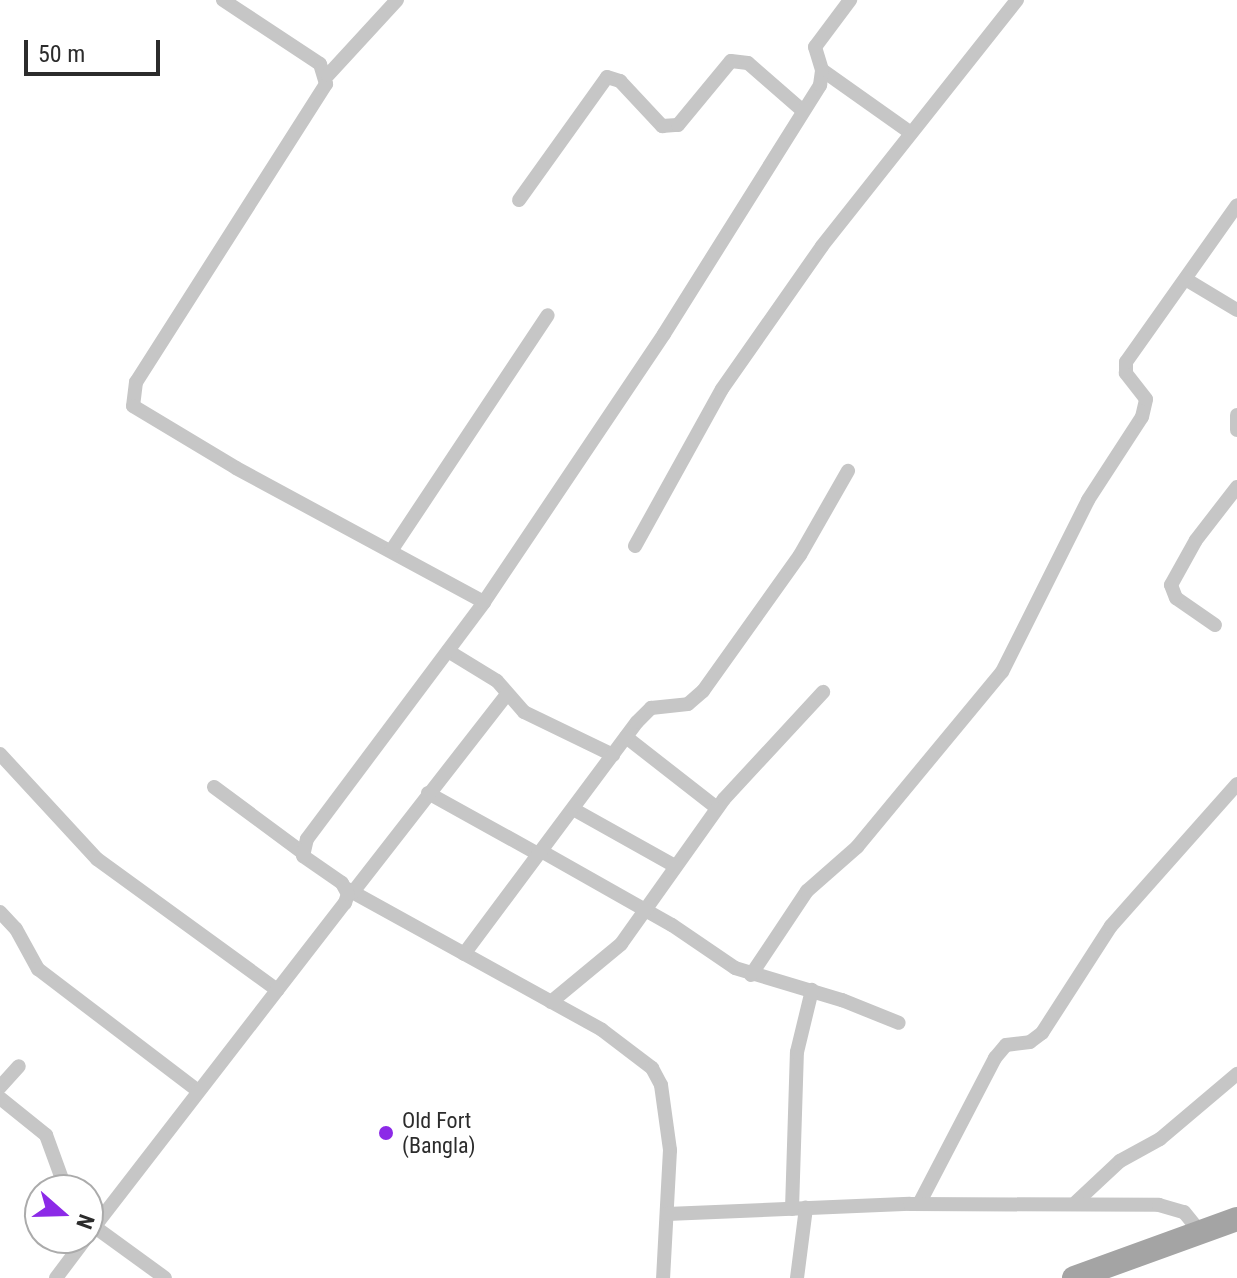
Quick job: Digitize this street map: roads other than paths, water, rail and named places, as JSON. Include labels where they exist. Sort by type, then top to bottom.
[{"type":"main road","points":[[1074,1278],[1237,1219]]},
{"type":"street","points":[[223,0],[320,64],[328,75]]},
{"type":"street","points":[[397,0],[328,75],[319,97],[136,382],[131,399],[141,412],[236,468],[484,602]]},
{"type":"street","points":[[302,852],[484,602],[664,334],[820,85],[822,70],[815,47],[850,0]]},
{"type":"street","points":[[635,546],[722,389],[822,246],[1017,0]]},
{"type":"street","points":[[519,200],[607,77],[620,81],[662,126],[678,125],[731,61],[748,63],[803,111]]},
{"type":"street","points":[[822,70],[911,133]]},
{"type":"street","points":[[751,975],[807,891],[857,847],[1002,672],[1088,500],[1142,417],[1146,399],[1126,373],[1126,362],[1187,280],[1237,205]]},
{"type":"street","points":[[1187,280],[1237,310]]},
{"type":"street","points":[[391,551],[548,315]]},
{"type":"street","points":[[1237,415],[1237,430]]},
{"type":"street","points":[[464,954],[651,708],[688,704],[703,691],[800,555],[848,471]]},
{"type":"street","points":[[1215,625],[1176,598],[1171,585],[1196,540],[1237,487]]},
{"type":"street","points":[[448,651],[497,681],[524,712],[613,755]]},
{"type":"street","points":[[551,1002],[603,964],[717,808],[823,692]]},
{"type":"street","points":[[104,1211],[345,903],[350,890],[507,694]]},
{"type":"street","points":[[626,737],[717,808]]},
{"type":"street","points":[[0,754],[97,859],[277,990]]},
{"type":"street","points":[[919,1204],[995,1058],[1006,1045],[1030,1042],[1042,1033],[1111,926],[1237,784]]},
{"type":"street","points":[[214,787],[350,890],[602,1030],[652,1068],[667,1113],[667,1214],[663,1278]]},
{"type":"street","points":[[428,793],[644,910],[751,975],[812,990],[899,1023]]},
{"type":"street","points":[[573,809],[675,866]]},
{"type":"street","points":[[0,912],[16,929],[38,969],[198,1091]]},
{"type":"street","points":[[797,1278],[797,1052],[812,990]]},
{"type":"street","points":[[0,1087],[19,1066]]},
{"type":"street","points":[[1075,1203],[1120,1161],[1160,1139],[1237,1074]]},
{"type":"street","points":[[0,1098],[46,1135],[60,1174]]},
{"type":"street","points":[[667,1214],[919,1204],[1075,1203],[1173,1207],[1193,1220],[1201,1233]]},
{"type":"street","points":[[104,1239],[165,1278]]},
{"type":"street","points":[[56,1278],[72,1254]]},
{"type":"place","name":"Old Fort (Bangla)","points":[[386,1133]]}]
